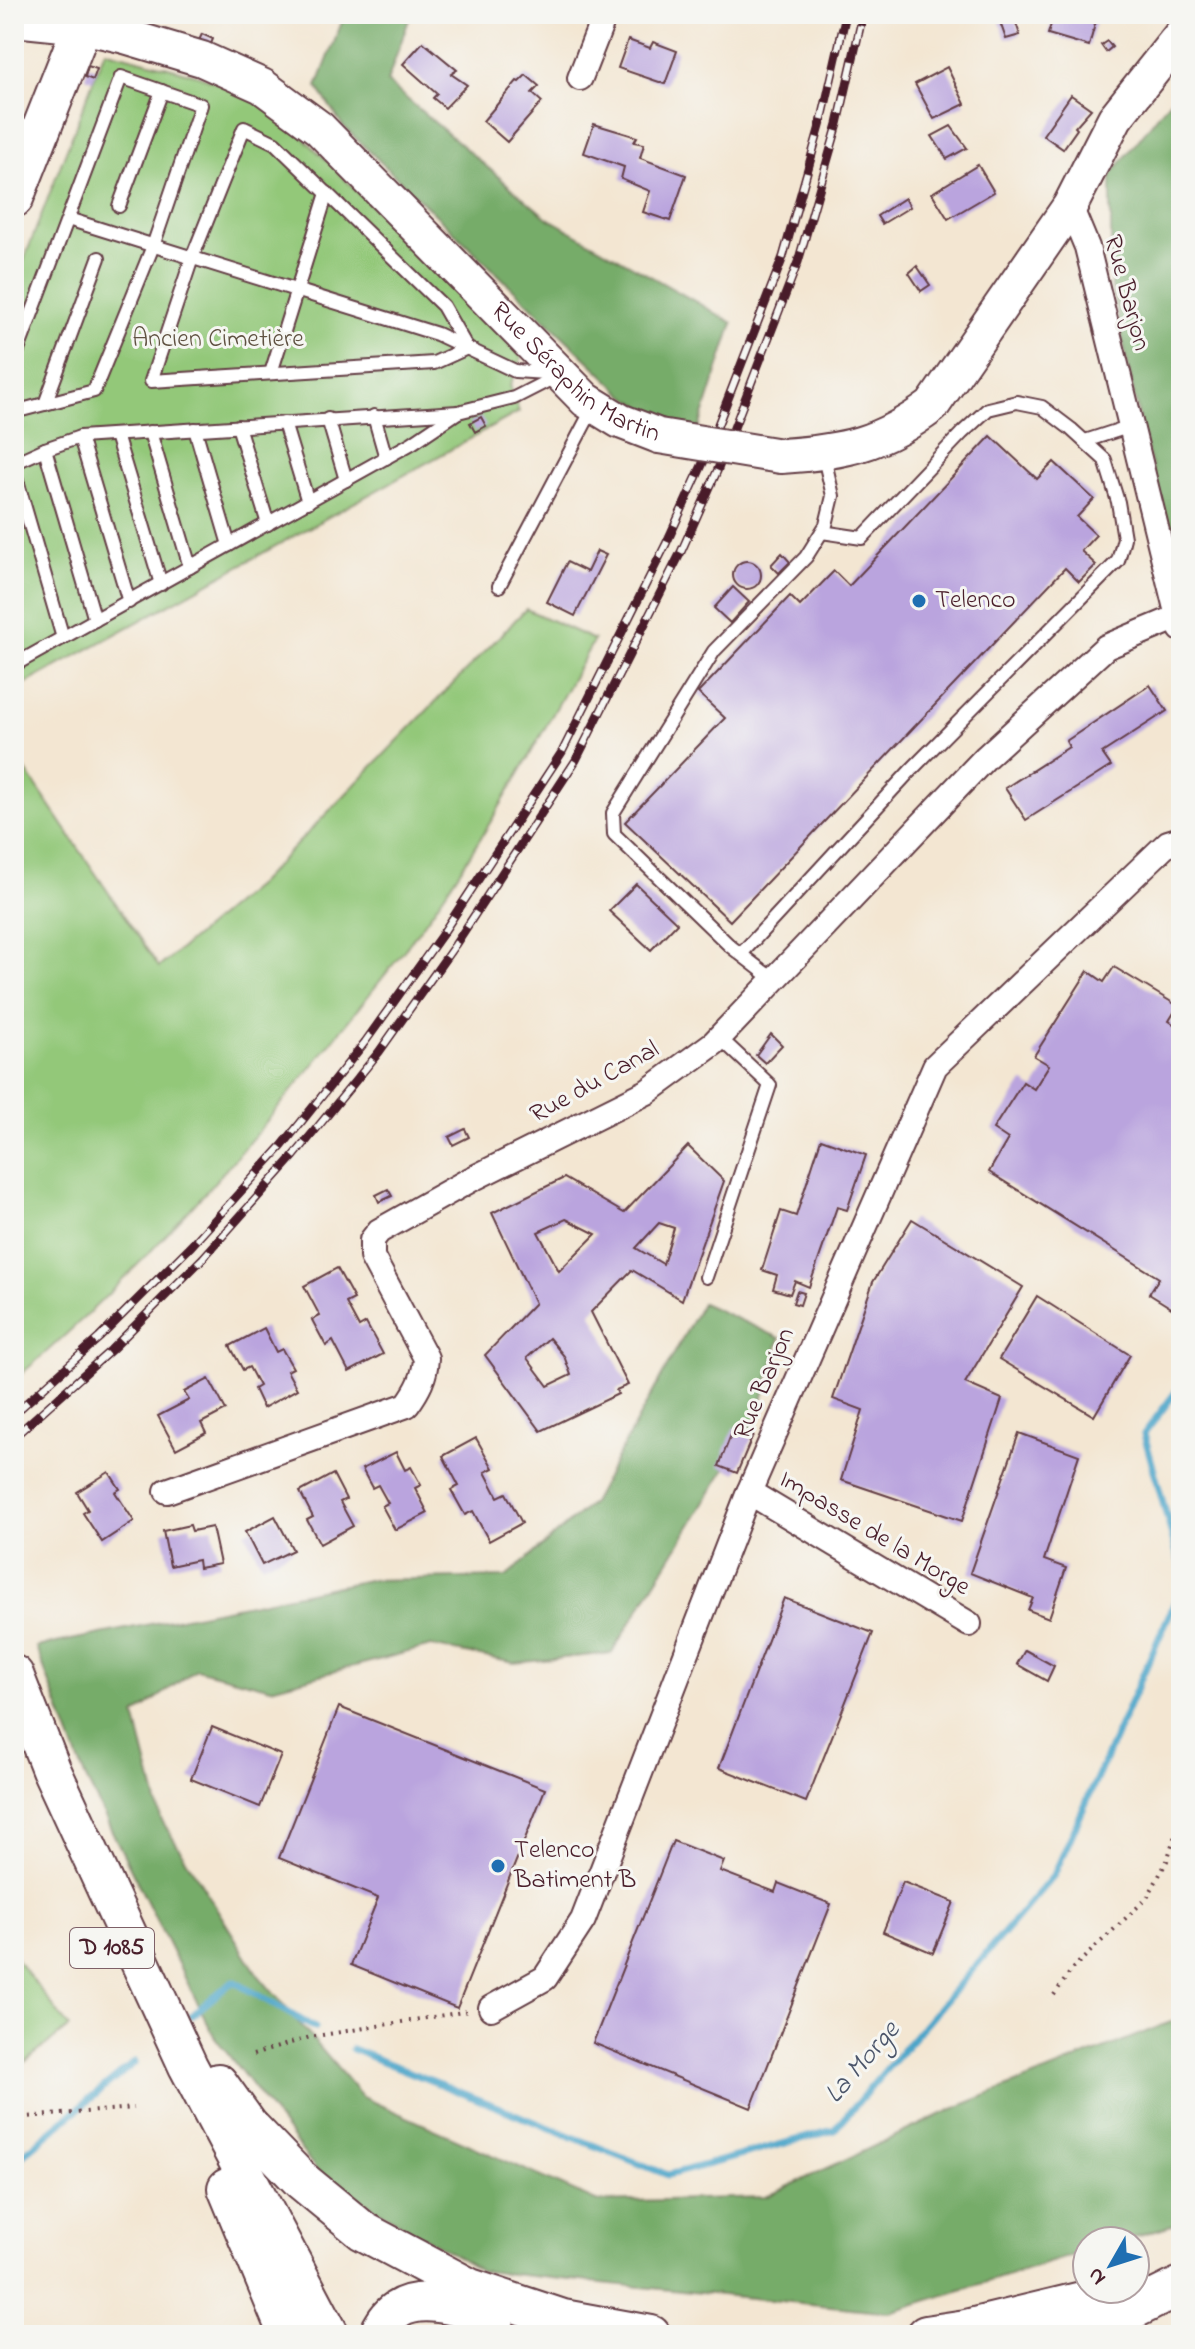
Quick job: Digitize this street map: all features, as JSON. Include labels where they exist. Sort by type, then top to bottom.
[{"type":"main road","points":[[14,198],[72,21]]},
{"type":"main road","name":"D 1085","points":[[14,1675],[51,1769],[188,2066],[330,2335]]},
{"type":"main road","name":"D 1085","points":[[14,1725],[106,1936],[218,2167],[310,2335]]},
{"type":"main road","points":[[124,1926],[201,2059],[248,2125],[301,2180],[363,2231],[470,2288],[563,2319],[651,2335]]},
{"type":"main road","points":[[218,2167],[288,2335]]},
{"type":"main road","points":[[1151,2283],[1181,2273]]},
{"type":"main road","points":[[1082,2335],[1181,2286]]},
{"type":"main road","points":[[378,2335],[398,2309],[420,2303],[459,2307],[553,2335]]},
{"type":"main road","points":[[926,2335],[966,2329],[1071,2303]]},
{"type":"street","points":[[580,78],[605,14]]},
{"type":"street","name":"Rue Séraphin Martin","points":[[14,19],[72,21],[202,59],[262,86],[319,128],[586,400],[620,421],[659,436],[781,456],[858,447],[904,426],[932,406],[1070,206],[1115,118],[1181,35]]},
{"type":"street","name":"Rue Barjon","points":[[1070,206],[1087,247],[1180,623]]},
{"type":"street","name":"Rue du Canal","points":[[167,1491],[407,1405],[426,1373],[426,1358],[372,1257],[372,1240],[379,1231],[470,1180],[647,1092],[719,1037],[986,757],[1106,647],[1180,623]]},
{"type":"street","name":"Rue Barjon","points":[[491,2008],[545,1978],[583,1920],[749,1492],[935,1066],[1168,843],[1181,839]]},
{"type":"street","name":"Impasse de la Morge","points":[[749,1492],[969,1624]]},
{"type":"lane","points":[[14,361],[121,77],[201,105],[153,246],[94,391],[14,412]]},
{"type":"lane","points":[[119,206],[162,91]]},
{"type":"lane","points":[[244,128],[275,143],[443,306],[467,348],[434,363],[151,381],[192,258],[244,128]]},
{"type":"lane","points":[[271,373],[327,193]]},
{"type":"lane","points":[[68,219],[437,334],[515,371],[561,374]]},
{"type":"lane","points":[[45,404],[99,258]]},
{"type":"lane","points":[[14,463],[80,437],[458,412],[514,398],[561,374]]},
{"type":"lane","points":[[741,954],[910,771],[1118,561],[1124,538],[1118,502],[1105,460],[1042,407],[1017,402],[988,409],[862,538],[822,532]]},
{"type":"lane","points":[[499,586],[595,405]]},
{"type":"lane","points":[[14,665],[386,458],[458,412]]},
{"type":"lane","points":[[374,416],[386,458]]},
{"type":"lane","points":[[328,419],[346,480]]},
{"type":"lane","points":[[284,423],[308,502]]},
{"type":"lane","points":[[238,426],[268,524]]},
{"type":"lane","points":[[1085,441],[1131,426]]},
{"type":"lane","points":[[195,429],[229,545]]},
{"type":"lane","points":[[150,432],[190,567]]},
{"type":"lane","points":[[116,435],[161,584]]},
{"type":"lane","points":[[80,437],[129,602]]},
{"type":"lane","points":[[45,449],[95,620]]},
{"type":"lane","points":[[774,980],[741,954],[614,834],[613,813],[714,651],[806,557],[822,532],[833,496],[823,453]]},
{"type":"lane","points":[[14,470],[63,638]]},
{"type":"lane","points":[[706,1277],[770,1085],[719,1037]]},
{"type":"path","points":[[1054,1995],[1073,1968],[1147,1898],[1167,1861],[1181,1815]]},
{"type":"path","points":[[253,2055],[310,2037],[491,2008]]},
{"type":"path","points":[[14,2118],[134,2108]]},
{"type":"green space","points":[[345,14],[411,14],[387,82],[546,217],[733,323],[699,428],[668,423],[624,395],[343,126],[317,87]]},
{"type":"green space","name":"Ancien Cimetière","points":[[105,50],[217,82],[252,98],[293,127],[522,357],[510,385],[519,412],[14,690],[14,286]]},
{"type":"green space","points":[[1181,86],[1181,569],[1141,428],[1111,284],[1111,175]]},
{"type":"green space","points":[[526,609],[594,640],[522,770],[464,865],[390,969],[221,1174],[101,1302],[14,1380],[14,753],[159,967],[258,884]]},
{"type":"green space","points":[[702,1303],[780,1338],[757,1417],[612,1653],[514,1663],[431,1646],[271,1688],[196,1669],[135,1715],[161,1819],[258,1975],[362,2097],[598,2202],[766,2197],[955,2108],[1181,2018],[1181,2222],[1151,2232],[1151,2225],[1071,2225],[1071,2256],[890,2312],[482,2271],[322,2177],[214,2036],[85,1777],[36,1647],[368,1580],[506,1577],[592,1503]]},
{"type":"green space","points":[[14,1956],[69,2027],[14,2071]]},
{"type":"building","points":[[1054,14],[1097,17],[1089,46],[1048,34]]},
{"type":"building","points":[[1014,17],[1020,35],[1006,39],[1000,22]]},
{"type":"building","points":[[202,34],[213,39],[208,51],[196,47]]},
{"type":"building","points":[[628,40],[650,48],[653,42],[677,51],[665,84],[618,68]]},
{"type":"building","points":[[1107,41],[1112,47],[1106,52],[1101,45]]},
{"type":"building","points":[[423,42],[457,70],[451,74],[467,85],[445,108],[433,98],[437,94],[403,64]]},
{"type":"building","points":[[88,66],[97,69],[93,80],[85,77]]},
{"type":"building","points":[[947,67],[965,104],[934,119],[915,84]]},
{"type":"building","points":[[526,75],[539,86],[532,93],[542,102],[507,142],[483,121],[517,81]]},
{"type":"building","points":[[1071,95],[1091,109],[1075,127],[1077,129],[1063,149],[1043,135]]},
{"type":"building","points":[[594,124],[637,137],[634,142],[644,144],[640,158],[686,175],[670,221],[643,212],[650,191],[621,179],[624,167],[584,153]]},
{"type":"building","points":[[951,126],[967,148],[947,159],[932,136]]},
{"type":"building","points":[[978,165],[994,192],[948,219],[932,193]]},
{"type":"building","points":[[905,198],[910,207],[882,224],[877,216]]},
{"type":"building","points":[[917,266],[930,285],[921,291],[909,273]]},
{"type":"building","points":[[481,417],[486,426],[475,432],[470,423]]},
{"type":"building","points":[[991,436],[1037,479],[1054,462],[1094,499],[1077,517],[1096,535],[1081,551],[1096,565],[1079,582],[1065,568],[730,921],[625,822],[725,718],[698,693],[790,596],[800,606],[834,571],[849,586]]},
{"type":"building","points":[[597,551],[606,555],[575,616],[547,602],[567,562],[587,572]]},
{"type":"building","points":[[782,553],[790,562],[779,573],[771,565]]},
{"type":"building","points":[[747,561],[757,565],[761,575],[757,585],[747,589],[737,585],[733,575],[737,565]]},
{"type":"building","points":[[733,587],[749,602],[730,623],[714,608]]},
{"type":"building","points":[[1150,685],[1167,711],[1102,753],[1111,766],[1026,820],[1005,788],[1069,747],[1066,741]]},
{"type":"building","points":[[636,884],[677,923],[651,950],[609,911]]},
{"type":"building","points":[[1114,967],[1178,1006],[1169,1021],[1181,1029],[1181,1314],[1149,1294],[1159,1278],[989,1172],[1008,1139],[993,1129],[1023,1082],[1034,1089],[1049,1065],[1034,1056],[1088,971],[1104,982]]},
{"type":"building","points":[[771,1034],[782,1045],[765,1063],[756,1055]]},
{"type":"building","points":[[465,1129],[469,1137],[453,1145],[449,1137]]},
{"type":"building","points":[[821,1139],[866,1155],[847,1210],[837,1207],[809,1287],[795,1281],[790,1294],[773,1289],[777,1275],[762,1270],[781,1211],[796,1216]]},
{"type":"building","points":[[688,1146],[724,1181],[682,1300],[632,1270],[591,1312],[628,1385],[616,1390],[618,1394],[541,1431],[485,1355],[535,1303],[492,1213],[564,1178],[624,1213]],"holes":[[[566,1219],[596,1234],[559,1271],[538,1232]],[[659,1223],[674,1228],[663,1264],[636,1248]],[[549,1338],[564,1356],[571,1375],[548,1386],[527,1358]]]},
{"type":"building","points":[[388,1189],[392,1196],[379,1202],[376,1195]]},
{"type":"building","points":[[912,1219],[1023,1287],[965,1383],[1002,1399],[962,1521],[841,1480],[863,1410],[833,1399],[873,1282]]},
{"type":"building","points":[[337,1268],[354,1299],[346,1303],[359,1327],[366,1323],[383,1354],[349,1372],[333,1341],[326,1346],[312,1320],[320,1316],[304,1286]]},
{"type":"building","points":[[797,1291],[804,1293],[800,1305],[793,1303]]},
{"type":"building","points":[[1037,1296],[1130,1355],[1094,1416],[999,1359]]},
{"type":"building","points":[[264,1328],[276,1352],[282,1349],[293,1368],[287,1371],[297,1389],[263,1408],[254,1389],[259,1386],[249,1367],[243,1370],[230,1346]]},
{"type":"building","points":[[209,1379],[226,1410],[201,1423],[206,1433],[176,1449],[158,1416],[189,1400],[184,1392]]},
{"type":"building","points":[[734,1427],[753,1435],[737,1473],[719,1466]]},
{"type":"building","points":[[1019,1433],[1079,1455],[1044,1560],[1066,1568],[1049,1618],[1028,1610],[1033,1598],[970,1573]]},
{"type":"building","points":[[476,1438],[493,1468],[485,1472],[498,1497],[506,1493],[522,1523],[489,1541],[473,1511],[465,1515],[451,1490],[459,1486],[443,1456]]},
{"type":"building","points":[[396,1452],[405,1470],[411,1467],[421,1485],[415,1488],[428,1513],[395,1530],[382,1506],[388,1503],[378,1485],[372,1488],[362,1469]]},
{"type":"building","points":[[109,1472],[120,1489],[115,1492],[134,1521],[102,1542],[83,1513],[88,1510],[77,1492]]},
{"type":"building","points":[[333,1474],[346,1499],[340,1502],[353,1526],[320,1544],[307,1520],[313,1517],[300,1492]]},
{"type":"building","points":[[275,1516],[293,1550],[262,1565],[245,1532]]},
{"type":"building","points":[[190,1525],[192,1531],[212,1527],[220,1564],[199,1568],[198,1560],[170,1566],[163,1531]]},
{"type":"building","points":[[784,1598],[873,1633],[806,1802],[719,1768]]},
{"type":"building","points":[[1025,1650],[1054,1666],[1047,1681],[1017,1664]]},
{"type":"building","points":[[339,1707],[545,1789],[457,2008],[351,1965],[378,1898],[279,1858]]},
{"type":"building","points":[[212,1727],[281,1755],[260,1807],[191,1779]]},
{"type":"building","points":[[673,1841],[724,1861],[720,1871],[775,1892],[778,1883],[831,1904],[751,2108],[593,2043]]},
{"type":"building","points":[[903,1882],[954,1902],[933,1953],[883,1932]]},
{"type":"waterway","name":"La Morge","points":[[1181,1385],[1144,1434],[1181,1568]]},
{"type":"waterway","name":"La Morge","points":[[352,2049],[668,2175],[834,2130],[1054,1875],[1181,1588]]},
{"type":"waterway","name":"La Morge","points":[[192,2015],[233,1981],[315,2028]]},
{"type":"waterway","name":"La Morge","points":[[14,2162],[135,2062]]},
{"type":"railway","points":[[14,1414],[99,1338],[191,1246],[282,1146],[365,1042],[441,936],[562,752],[703,463],[783,257],[822,119],[846,14]]},
{"type":"railway","points":[[14,1437],[111,1350],[203,1258],[294,1156],[379,1052],[455,945],[576,760],[681,552],[718,469],[798,262],[838,124],[863,14]]},
{"type":"place","name":"Telenco","points":[[919,601]]},
{"type":"place","name":"Telenco Batiment B","points":[[498,1866]]}]
